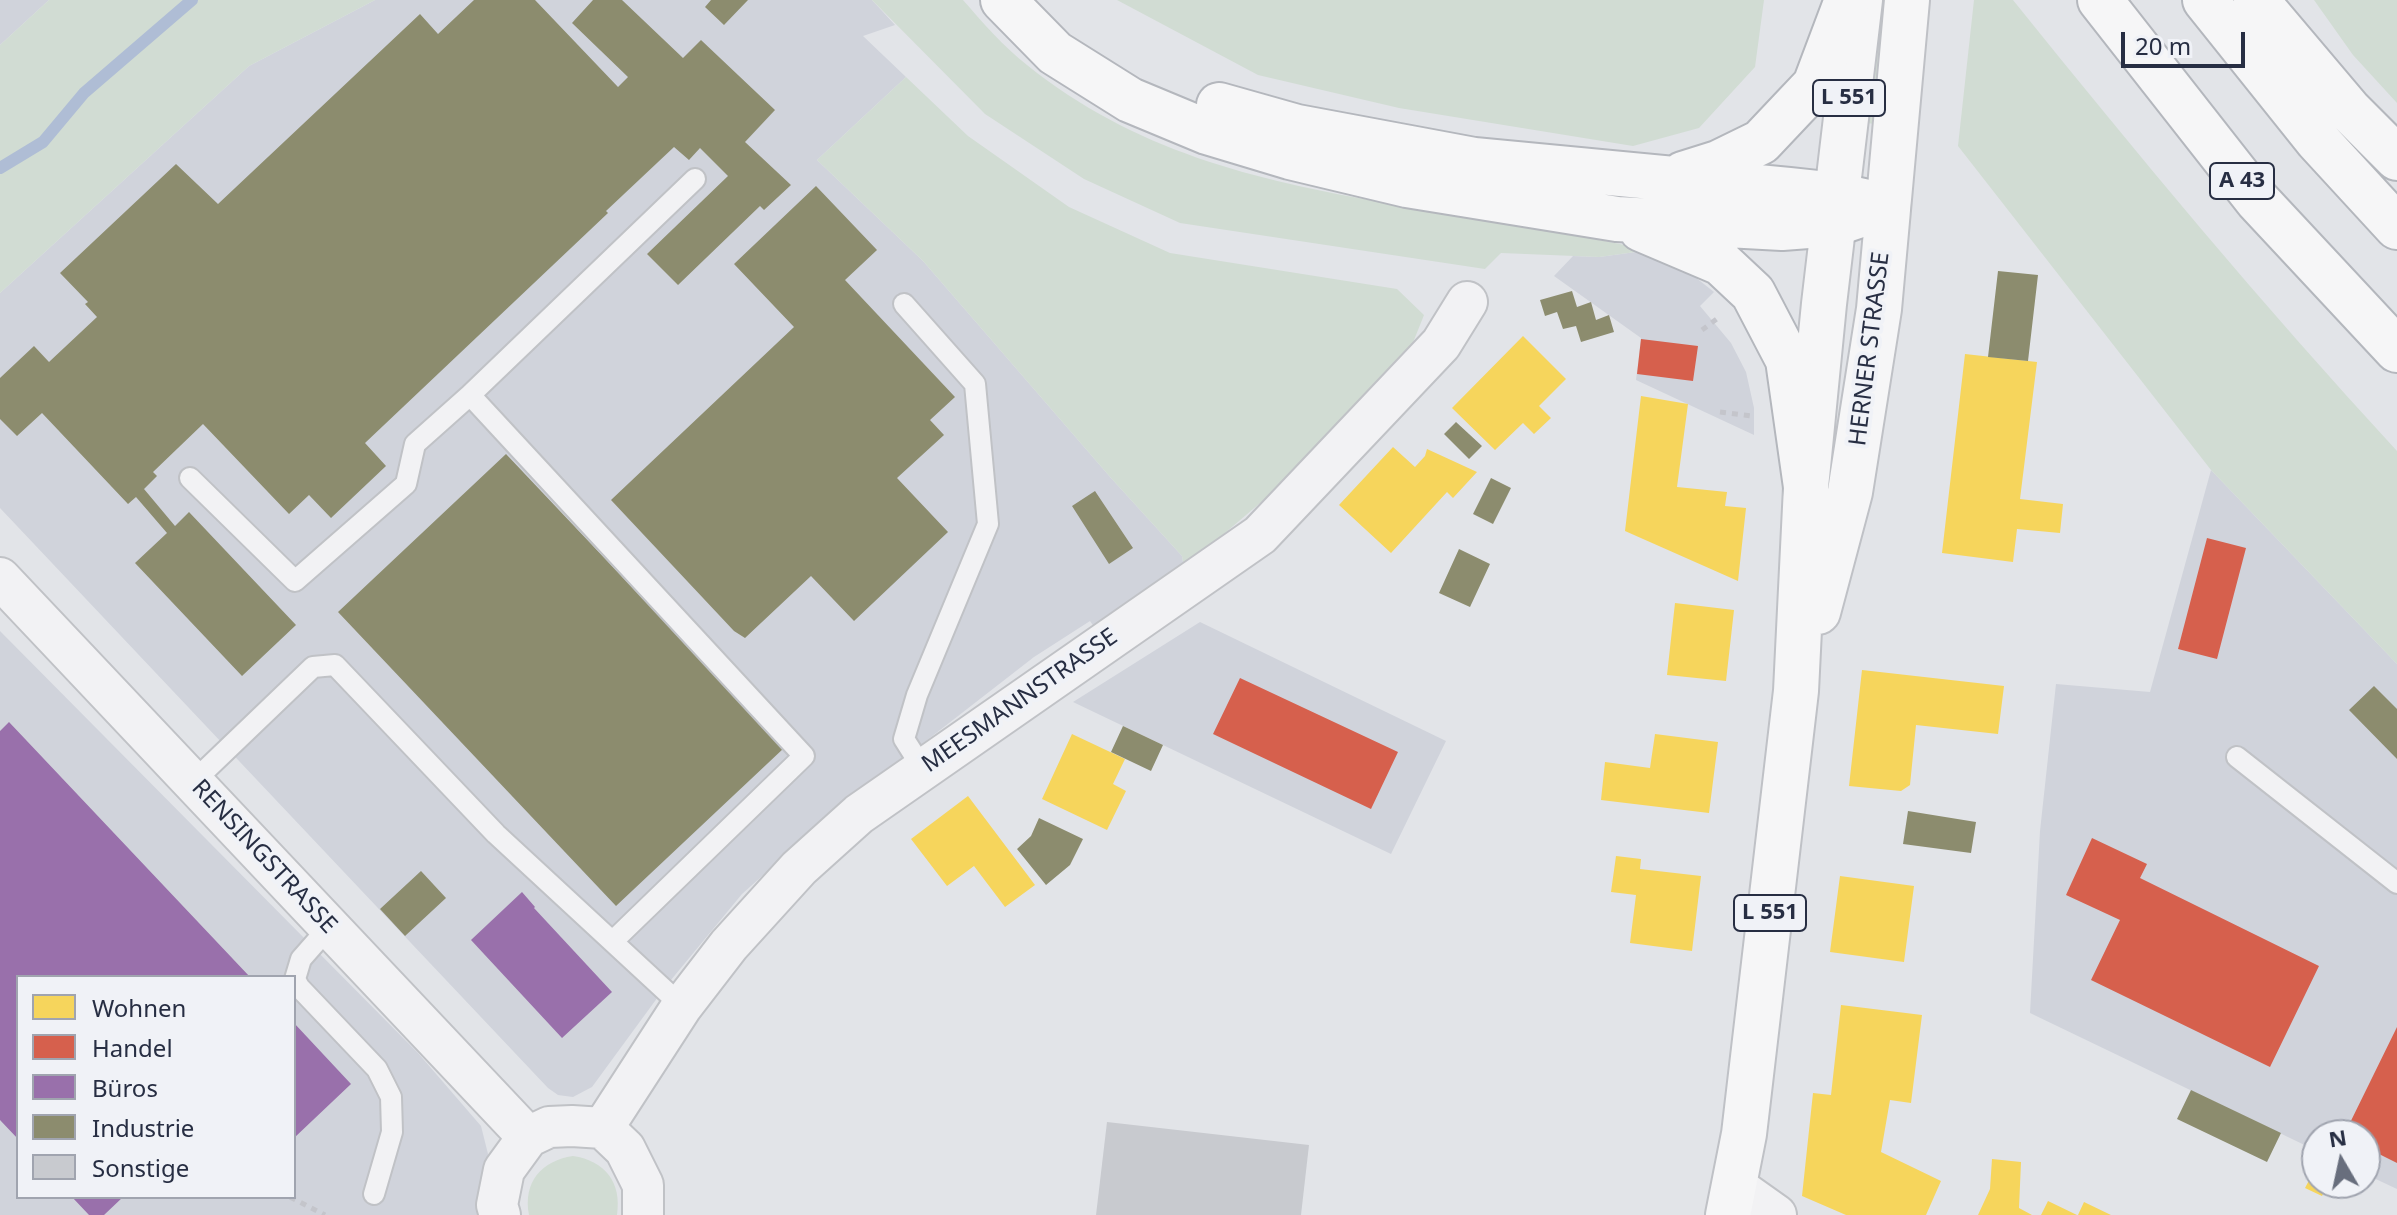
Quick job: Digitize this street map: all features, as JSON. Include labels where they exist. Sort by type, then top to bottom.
[{"type":"main road","points":[[1003,0],[1055,53],[1130,100],[1207,132],[1290,157],[1407,185],[1617,219],[1782,228],[1835,210],[1887,206]]},
{"type":"main road","points":[[1043,0],[1076,30],[1145,74],[1219,105],[1297,127],[1474,160],[1669,178],[1835,210]]},
{"type":"main road","points":[[1669,178],[1718,163],[1761,142],[1815,85],[1847,0]]},
{"type":"main road","name":"HERNER STRASSE","points":[[1749,1209],[1744,1134],[1796,691],[1806,487],[1860,0]]},
{"type":"main road","name":"HERNER STRASSE","points":[[1796,691],[1850,492],[1879,309],[1907,0]]},
{"type":"main road","name":"A 43","points":[[2100,0],[2257,200],[2397,350]]},
{"type":"main road","points":[[2205,0],[2317,140],[2397,227]]},
{"type":"main road","points":[[2256,0],[2349,110],[2397,158]]},
{"type":"main road","points":[[1617,219],[1721,263],[1753,293],[1788,360],[1806,487]]},
{"type":"street","name":"MEESMANNSTRASSE","points":[[603,1128],[682,1006],[729,945],[799,868],[859,814],[1260,535],[1441,344],[1467,302]]},
{"type":"street","name":"RENSINGSTRASSE","points":[[0,578],[528,1137]]},
{"type":"street","points":[[500,1215],[497,1205],[504,1170],[528,1137],[549,1127],[603,1128],[625,1149],[643,1185],[643,1215]]},
{"type":"lane","points":[[190,478],[295,581],[406,484],[415,444],[695,179]]},
{"type":"lane","points":[[904,304],[975,384],[988,524],[917,695],[904,739],[923,769]]},
{"type":"lane","points":[[470,395],[804,756],[613,941]]},
{"type":"lane","points":[[193,782],[313,667],[335,665],[496,834],[682,1006]]},
{"type":"lane","points":[[2237,757],[2397,883]]},
{"type":"lane","points":[[295,975],[301,959],[330,926]]},
{"type":"lane","points":[[296,981],[377,1069],[391,1097],[392,1132],[374,1194]]},
{"type":"path","points":[[294,1199],[325,1215]]},
{"type":"shaded area","points":[[0,0],[49,0],[0,45]]},
{"type":"shaded area","points":[[49,0],[375,0],[249,66],[0,293],[0,45]]},
{"type":"shaded area","points":[[375,0],[872,0],[895,25],[863,36],[906,77],[817,160],[923,261],[1182,556],[1184,568],[1097,631],[1090,621],[1034,657],[828,817],[742,894],[666,986],[592,1087],[573,1097],[558,1095],[548,1088],[0,508],[0,293],[249,66]]},
{"type":"shaded area","points":[[872,0],[963,0],[1010,50],[1068,95],[1110,120],[1197,158],[1337,194],[1650,250],[1599,257],[1501,253],[1485,269],[1180,223],[1084,179],[985,114]]},
{"type":"shaded area","points":[[1117,0],[1764,0],[1755,67],[1699,128],[1633,146],[1399,108],[1258,75]]},
{"type":"shaded area","points":[[1873,0],[1892,0],[1883,125],[1858,122]]},
{"type":"shaded area","points":[[1974,0],[2013,0],[2201,229],[2397,451],[2397,664],[2211,470],[1958,146]]},
{"type":"shaded area","points":[[2314,0],[2397,0],[2397,103],[2353,55]]},
{"type":"shaded area","points":[[906,77],[968,136],[1069,207],[1170,253],[1397,289],[1424,315],[1410,350],[1294,474],[1184,568],[1182,556],[923,261],[817,160]]},
{"type":"shaded area","points":[[1650,250],[1714,292],[1700,306],[1731,343],[1746,372],[1754,408],[1754,435],[1636,380],[1641,338],[1554,276],[1573,256],[1599,257]]},
{"type":"shaded area","points":[[2211,470],[2397,664],[2397,1189],[2381,1182],[2381,1119],[2301,1119],[2301,1143],[2030,1013],[2040,831],[2056,684],[2150,692]]},
{"type":"shaded area","points":[[1200,622],[1446,741],[1391,854],[1073,702]]},
{"type":"shaded area","points":[[0,631],[418,1053],[481,1126],[488,1154],[481,1215],[0,1215]]},
{"type":"shaded area","points":[[573,1156],[594,1163],[609,1175],[617,1193],[617,1215],[529,1215],[529,1193],[537,1175],[552,1163]]},
{"type":"building: Wohnen","points":[[1523,336],[1566,379],[1539,406],[1551,418],[1534,434],[1523,423],[1495,450],[1452,408]]},
{"type":"building: Wohnen","points":[[1965,354],[2037,362],[2020,499],[2063,504],[2060,533],[2017,529],[2013,562],[1942,553]]},
{"type":"building: Wohnen","points":[[1641,396],[1688,404],[1677,487],[1727,492],[1725,506],[1746,508],[1738,581],[1625,531]]},
{"type":"building: Wohnen","points":[[1393,447],[1415,467],[1427,449],[1477,472],[1453,498],[1447,492],[1391,553],[1339,505]]},
{"type":"building: Wohnen","points":[[1675,603],[1734,610],[1726,681],[1667,675]]},
{"type":"building: Wohnen","points":[[1862,670],[2004,686],[1998,734],[1916,725],[1910,785],[1901,791],[1849,786]]},
{"type":"building: Wohnen","points":[[1072,734],[1125,759],[1113,784],[1126,791],[1107,830],[1042,799]]},
{"type":"building: Wohnen","points":[[1655,734],[1718,742],[1709,813],[1601,800],[1605,762],[1650,768]]},
{"type":"building: Wohnen","points":[[968,796],[1035,885],[1005,907],[974,866],[947,886],[911,839]]},
{"type":"building: Wohnen","points":[[1616,856],[1641,859],[1640,869],[1701,876],[1692,951],[1630,943],[1636,895],[1611,892]]},
{"type":"building: Wohnen","points":[[1840,876],[1914,886],[1904,962],[1830,952]]},
{"type":"building: Wohnen","points":[[1841,1005],[1922,1015],[1911,1103],[1890,1100],[1881,1152],[1941,1181],[1926,1215],[1846,1215],[1802,1196],[1813,1093],[1831,1095]]},
{"type":"building: Wohnen","points":[[1992,1159],[2021,1162],[2019,1208],[2032,1215],[1978,1215],[1990,1189]]},
{"type":"building: Wohnen","points":[[2048,1201],[2077,1215],[2041,1215]]},
{"type":"building: Wohnen","points":[[2084,1202],[2111,1215],[2078,1215]]},
{"type":"building: Handel","points":[[1641,339],[1698,346],[1693,381],[1637,374]]},
{"type":"building: Handel","points":[[2207,538],[2246,548],[2217,659],[2178,649]]},
{"type":"building: Handel","points":[[1240,678],[1398,752],[1371,809],[1213,734]]},
{"type":"building: Handel","points":[[2092,838],[2147,864],[2140,878],[2319,966],[2270,1067],[2091,980],[2120,920],[2066,895]]},
{"type":"building: Handel","points":[[2397,1027],[2397,1163],[2381,1155],[2381,1119],[2352,1119]]},
{"type":"building: Büros","points":[[9,722],[248,975],[16,975],[16,1137],[0,1120],[0,731]]},
{"type":"building: Büros","points":[[522,892],[612,992],[562,1038],[471,940]]},
{"type":"building: Büros","points":[[296,1025],[351,1084],[296,1136]]},
{"type":"building: Büros","points":[[74,1199],[121,1199],[104,1215],[89,1215]]},
{"type":"building: Industrie","points":[[474,0],[535,0],[618,87],[628,77],[572,23],[593,0],[622,0],[683,58],[701,40],[775,110],[745,142],[791,185],[764,210],[760,206],[678,285],[647,254],[728,176],[700,148],[689,160],[674,147],[365,443],[386,466],[331,518],[309,495],[289,514],[203,424],[153,472],[157,476],[144,489],[175,526],[189,512],[296,625],[242,676],[135,563],[167,533],[136,497],[128,504],[42,413],[17,436],[0,419],[0,378],[34,346],[49,362],[97,317],[85,304],[88,302],[60,273],[176,164],[218,204],[420,14],[438,34]]},
{"type":"building: Industrie","points":[[711,0],[748,0],[724,25],[705,7]]},
{"type":"building: Industrie","points":[[816,186],[877,250],[845,280],[955,397],[930,420],[944,435],[897,478],[948,532],[854,621],[811,576],[745,638],[734,631],[611,500],[794,327],[734,264]]},
{"type":"building: Industrie","points":[[1998,271],[2038,275],[2028,361],[1988,357]]},
{"type":"building: Industrie","points":[[1572,291],[1577,307],[1591,302],[1596,320],[1609,315],[1614,332],[1581,342],[1576,326],[1563,329],[1557,312],[1545,316],[1540,300]]},
{"type":"building: Industrie","points":[[1456,422],[1482,446],[1469,459],[1444,434]]},
{"type":"building: Industrie","points":[[506,454],[784,748],[616,906],[338,612]]},
{"type":"building: Industrie","points":[[1491,478],[1511,488],[1493,524],[1473,514]]},
{"type":"building: Industrie","points":[[1095,491],[1133,548],[1109,564],[1072,506]]},
{"type":"building: Industrie","points":[[1459,549],[1490,564],[1470,607],[1439,593]]},
{"type":"building: Industrie","points":[[2374,686],[2397,709],[2397,759],[2349,710]]},
{"type":"building: Industrie","points":[[1123,726],[1163,745],[1151,771],[1111,752]]},
{"type":"building: Industrie","points":[[1908,811],[1976,822],[1971,853],[1903,844]]},
{"type":"building: Industrie","points":[[1039,818],[1083,839],[1070,865],[1046,885],[1017,849],[1031,836]]},
{"type":"building: Industrie","points":[[421,871],[446,898],[405,936],[380,909]]},
{"type":"building: Industrie","points":[[2191,1090],[2281,1133],[2267,1162],[2177,1119]]},
{"type":"building: Sonstige","points":[[1107,1122],[1309,1145],[1301,1215],[1096,1215]]},
{"type":"waterway","points":[[0,168],[43,142],[84,93],[192,0]]}]
